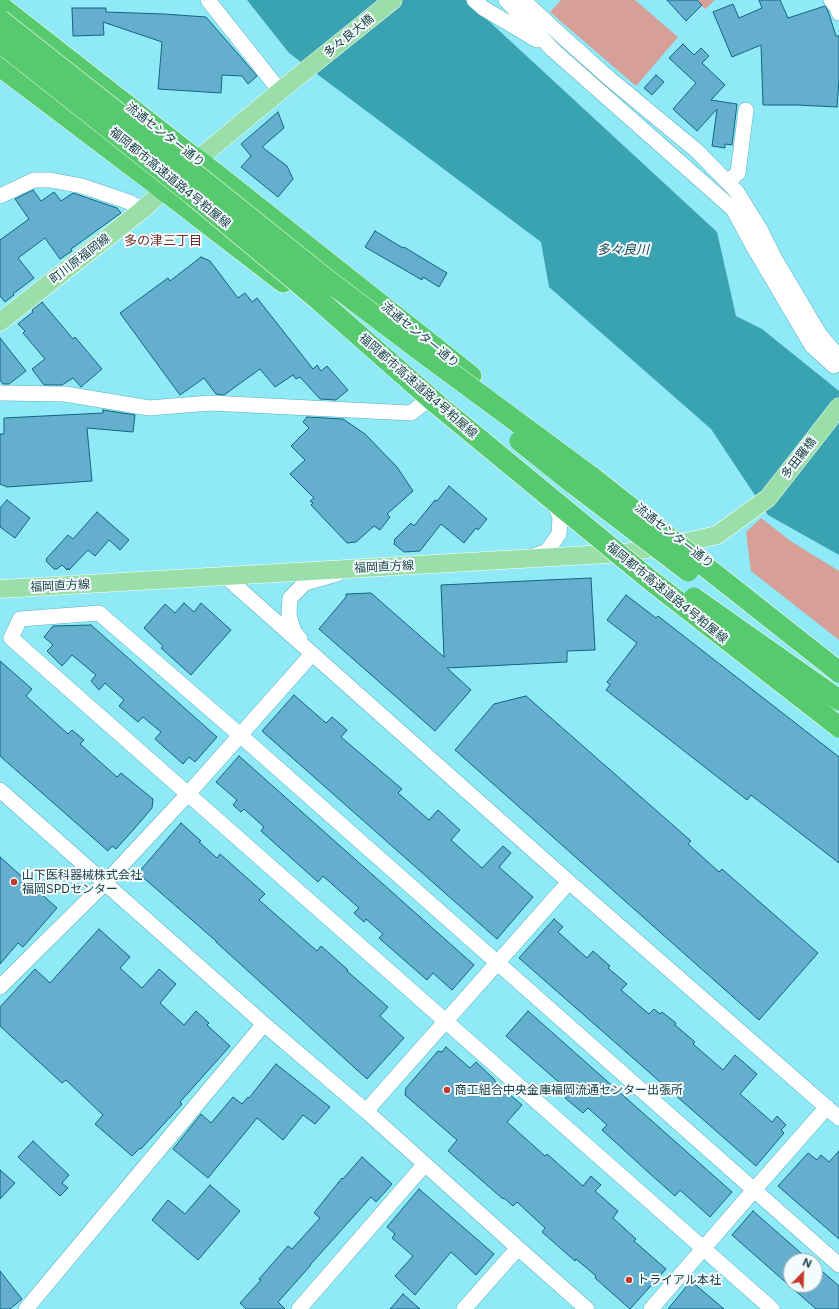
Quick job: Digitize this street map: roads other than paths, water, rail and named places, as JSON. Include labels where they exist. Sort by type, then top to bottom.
[{"type":"highway","name":"流通センター通り","points":[[0,6],[223,179],[555,445],[839,665]]},
{"type":"highway","name":"福岡都市高速道路4号粕屋線","points":[[0,20],[331,283],[593,478],[839,672]]},
{"type":"highway","name":"福岡都市高速道路4号粕屋線","points":[[0,42],[193,195],[320,301],[438,405],[649,579],[839,725]]},
{"type":"highway","points":[[0,66],[164,190],[316,309],[520,473],[624,553],[839,725]]},
{"type":"highway","points":[[425,354],[515,438],[739,611],[839,681]]},
{"type":"highway","points":[[572,515],[641,560],[839,700]]},
{"type":"main road","name":"多々良大橋","points":[[305,71],[393,0]]},
{"type":"main road","name":"町川原福岡線","points":[[0,322],[142,210],[197,160],[305,71]]},
{"type":"main road","name":"多田羅橋","points":[[757,507],[768,498],[839,407]]},
{"type":"main road","name":"福岡直方線","points":[[0,589],[624,553],[683,543],[717,535],[757,507]]},
{"type":"street","points":[[208,0],[280,91]]},
{"type":"street","points":[[474,0],[483,8],[553,50]]},
{"type":"street","points":[[506,0],[553,50],[733,209],[812,346],[836,362]]},
{"type":"street","points":[[523,0],[610,79],[697,151],[737,192],[761,231],[775,260],[836,362]]},
{"type":"street","points":[[831,0],[839,13]]},
{"type":"street","points":[[726,182],[738,173],[746,110]]},
{"type":"street","points":[[0,196],[34,180],[50,180],[82,186],[129,202],[142,210]]},
{"type":"street","points":[[0,393],[65,394],[149,408],[210,403],[411,413],[429,399]]},
{"type":"street","points":[[520,473],[555,506],[560,517],[559,534],[547,550],[527,559]]},
{"type":"street","points":[[312,654],[294,632],[289,615],[290,598],[305,583],[359,569]]},
{"type":"street","points":[[226,577],[569,882],[839,1118]]},
{"type":"street","points":[[772,1309],[12,638],[20,619],[99,613],[240,735],[839,1265]]},
{"type":"street","points":[[0,987],[105,883],[188,794],[312,654]]},
{"type":"street","points":[[0,790],[264,1024],[366,1111],[587,1309]]},
{"type":"street","points":[[366,1111],[445,1020],[569,882]]},
{"type":"street","points":[[26,1309],[264,1024]]},
{"type":"street","points":[[651,1309],[828,1107]]},
{"type":"street","points":[[299,1309],[425,1164]]},
{"type":"street","points":[[464,1309],[518,1248]]},
{"type":"water","name":"多々良川","points":[[247,0],[466,0],[717,232],[736,316],[762,329],[839,391],[839,555],[768,515],[711,429],[549,287],[541,242],[289,53]]},
{"type":"place","name":"山下医科器械株式会社 福岡SPDセンター","points":[[14,882]]},
{"type":"place","name":"商工組合中央金庫福岡流通センター出張所","points":[[447,1090]]},
{"type":"place","name":"トライアル本社","points":[[629,1280]]},
{"type":"district","name":"多の津三丁目","points":[[163,241]]}]
